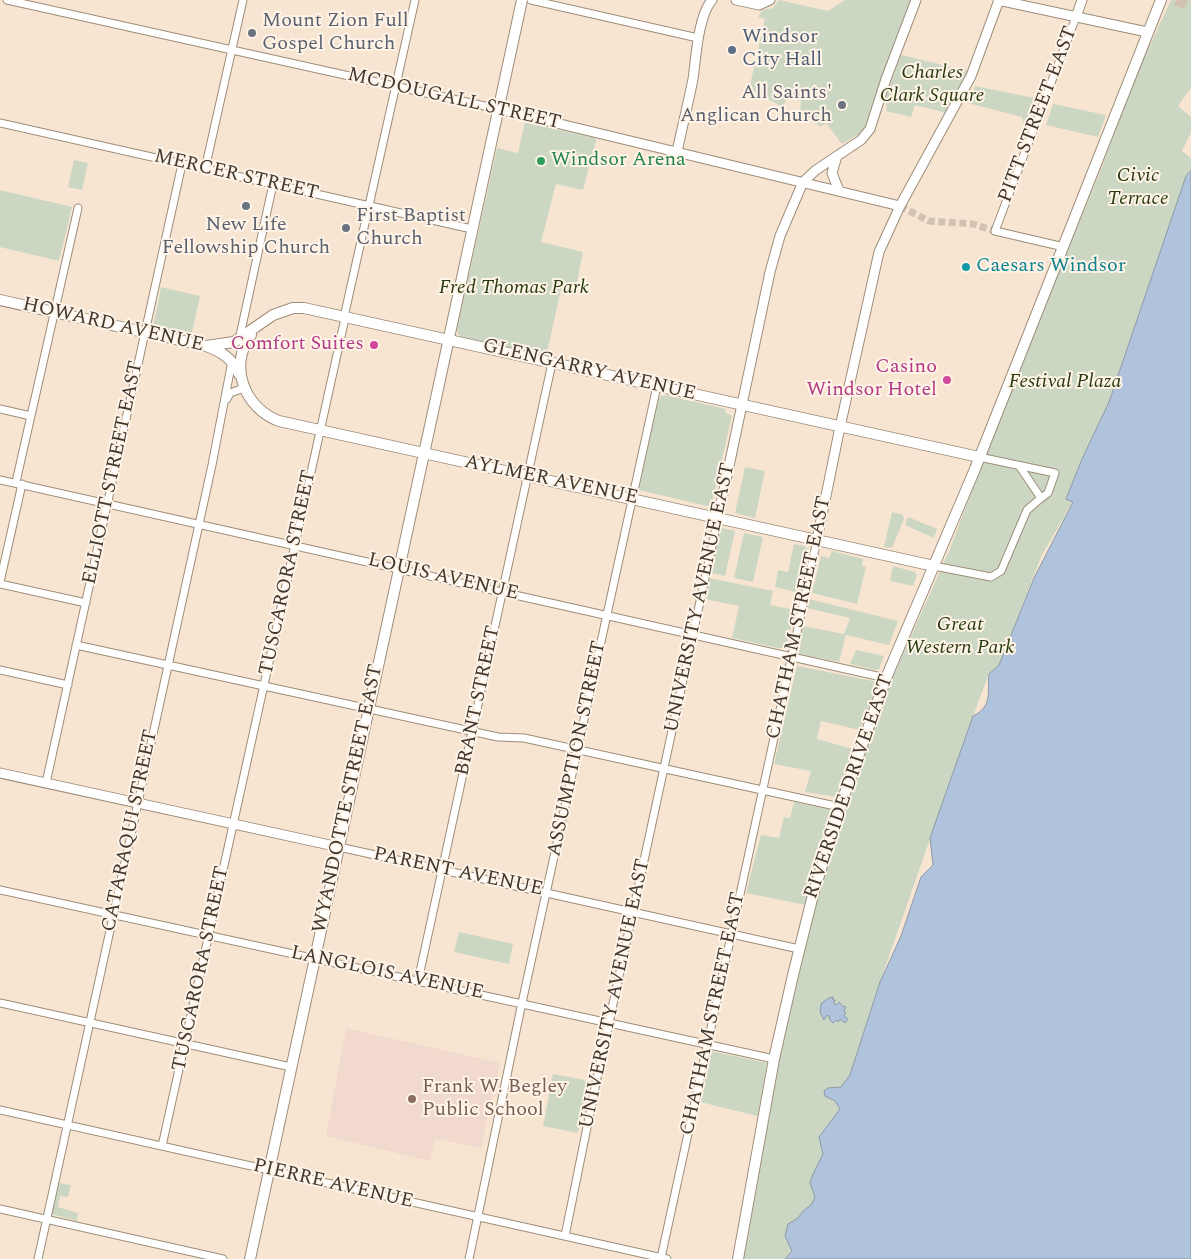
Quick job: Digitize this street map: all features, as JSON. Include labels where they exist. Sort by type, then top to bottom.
[{"type":"main road","name":"WYANDOTTE STREET EAST","points":[[250,1259],[522,0]]},
{"type":"main road","name":"RIVERSIDE DRIVE EAST","points":[[738,1259],[774,1059],[813,894],[840,808],[886,678],[934,566],[1064,247],[1161,0]]},
{"type":"main road","name":"HOWARD AVENUE","points":[[0,300],[206,346],[222,352],[232,361]]},
{"type":"main road","name":"GLENGARRY AVENUE","points":[[206,346],[234,342],[274,315],[294,308],[304,308],[979,456]]},
{"type":"main road","points":[[243,384],[240,363],[242,352],[246,342],[256,328]]},
{"type":"main road","points":[[232,361],[243,384]]},
{"type":"main road","name":"AYLMER AVENUE","points":[[243,384],[253,404],[266,416],[279,421],[934,566]]},
{"type":"street","name":"MCDOUGALL STREET","points":[[7,0],[498,109],[900,206]]},
{"type":"street","points":[[206,169],[243,0]]},
{"type":"street","name":"TUSCARORA STREET","points":[[162,1146],[415,0]]},
{"type":"street","points":[[531,0],[698,38]]},
{"type":"street","points":[[677,152],[692,80],[698,38],[706,6],[712,0]]},
{"type":"street","points":[[736,0],[759,5],[769,1]]},
{"type":"street","name":"UNIVERSITY AVENUE EAST","points":[[565,1236],[608,1024],[634,912],[773,259],[780,236],[803,182],[816,170],[861,140],[870,129],[886,79],[916,0]]},
{"type":"street","points":[[998,0],[1147,32]]},
{"type":"street","name":"CHATHAM STREET EAST","points":[[664,1258],[840,427],[879,252],[900,206],[972,76],[998,0]]},
{"type":"street","name":"PITT STREET EAST","points":[[1064,247],[995,231],[1082,0]]},
{"type":"street","name":"MERCER STREET","points":[[0,123],[472,229]]},
{"type":"street","points":[[837,156],[832,173],[839,191]]},
{"type":"street","name":"ELLIOTT STREET EAST","points":[[46,783],[182,164]]},
{"type":"street","points":[[239,340],[273,184]]},
{"type":"street","points":[[78,208],[31,416],[0,583],[86,603]]},
{"type":"street","name":"CATARAQUI STREET","points":[[38,1259],[225,404],[232,361]]},
{"type":"street","name":"BRANT STREET","points":[[418,981],[552,363]]},
{"type":"street","points":[[225,404],[230,393],[243,384]]},
{"type":"street","name":"ASSUMPTION STREET","points":[[469,1259],[522,1004],[658,386]]},
{"type":"street","points":[[0,409],[31,416]]},
{"type":"street","points":[[934,566],[991,577],[1001,571],[1027,510],[1048,494],[1055,474],[979,456]]},
{"type":"street","points":[[1020,467],[1041,498]]},
{"type":"street","name":"LOUIS AVENUE","points":[[0,480],[886,678]]},
{"type":"street","points":[[76,645],[498,737],[524,738],[840,808]]},
{"type":"street","points":[[0,670],[68,685]]},
{"type":"street","name":"PARENT AVENUE","points":[[0,773],[339,846],[799,949]]},
{"type":"street","name":"LANGLOIS AVENUE","points":[[0,890],[774,1059]]},
{"type":"street","points":[[0,1003],[291,1067]]},
{"type":"street","name":"PIERRE AVENUE","points":[[0,1110],[477,1218],[664,1258]]},
{"type":"street","points":[[0,1209],[223,1259]]},
{"type":"shaded area","name":"Frank W. Begley Public School","points":[[346,1028],[500,1063],[481,1148],[436,1139],[430,1161],[326,1136]]},
{"type":"green space","points":[[779,0],[828,11],[845,0],[913,0],[866,130],[842,144],[826,123],[821,127],[800,113],[801,101],[787,98],[783,107],[754,92],[750,85],[765,19],[758,17],[762,10],[773,8]]},
{"type":"green space","points":[[1171,0],[1191,0],[1191,88],[1178,106],[1191,117],[1191,132],[1182,151],[1191,158],[1191,171],[1186,176],[1109,402],[1082,459],[1066,499],[1073,501],[1041,557],[999,666],[989,674],[973,716],[880,982],[840,1109],[819,1137],[823,1154],[810,1183],[815,1197],[811,1205],[803,1211],[785,1236],[792,1251],[785,1259],[742,1259],[779,1056],[822,881],[889,685],[950,549],[1003,407],[1102,167],[1135,77]]},
{"type":"green space","name":"Charles Clark Square","points":[[901,55],[968,71],[947,113],[915,105],[911,117],[886,111],[886,96]]},
{"type":"green space","points":[[975,86],[1039,99],[1028,126],[1024,125],[1022,117],[968,103]]},
{"type":"green space","points":[[1053,104],[1106,115],[1098,137],[1046,125]]},
{"type":"green space","name":"Fred Thomas Park","points":[[525,122],[595,138],[596,140],[583,190],[556,184],[541,242],[583,252],[575,292],[561,289],[546,357],[461,337],[457,329],[497,148],[518,153]]},
{"type":"green space","points":[[74,160],[88,163],[82,190],[68,187]]},
{"type":"green space","points":[[0,190],[72,207],[59,261],[0,247]]},
{"type":"green space","points":[[161,287],[200,296],[191,337],[153,328]]},
{"type":"green space","points":[[665,395],[726,409],[725,412],[732,416],[711,507],[639,490],[658,399]]},
{"type":"green space","points":[[745,467],[765,471],[755,518],[735,513]]},
{"type":"green space","points":[[892,512],[903,515],[904,519],[892,548],[884,547]]},
{"type":"green space","points":[[908,517],[937,529],[934,538],[905,525]]},
{"type":"green space","points":[[722,528],[735,531],[725,576],[710,573],[719,530]]},
{"type":"green space","points":[[744,533],[763,537],[753,582],[734,578]]},
{"type":"green space","points":[[794,544],[805,546],[808,551],[799,593],[775,587],[778,570],[788,572]]},
{"type":"green space","points":[[832,551],[863,559],[862,566],[866,567],[857,604],[812,593],[821,556],[829,558]]},
{"type":"green space","points":[[893,566],[915,572],[917,575],[913,586],[890,581]]},
{"type":"green space","points":[[709,578],[773,591],[770,605],[795,610],[785,648],[732,638],[739,606],[704,599]]},
{"type":"green space","points":[[809,599],[898,621],[889,645],[846,635],[839,662],[799,654],[803,626],[844,634],[850,618],[807,608]]},
{"type":"green space","points":[[856,650],[884,656],[879,669],[875,670],[850,664]]},
{"type":"green space","points":[[797,666],[878,682],[860,730],[821,721],[817,739],[853,749],[836,797],[805,792],[811,771],[774,764]]},
{"type":"green space","points":[[794,802],[832,810],[823,835],[806,905],[746,893],[761,835],[779,838],[784,817],[790,818]]},
{"type":"green space","points":[[459,932],[513,944],[509,964],[454,952]]},
{"type":"green space","points":[[711,1051],[767,1063],[758,1116],[700,1102]]},
{"type":"green space","points":[[553,1074],[585,1080],[584,1082],[588,1083],[578,1133],[543,1126]]},
{"type":"green space","points":[[58,1183],[71,1185],[68,1197],[60,1196],[58,1207],[78,1213],[77,1221],[51,1214]]},
{"type":"water","points":[[1191,171],[1191,1259],[785,1259],[792,1251],[785,1236],[788,1224],[798,1218],[811,1205],[815,1197],[810,1183],[823,1154],[819,1137],[840,1109],[835,1101],[825,1096],[824,1091],[828,1088],[841,1087],[850,1075],[880,982],[901,936],[921,877],[933,865],[930,838],[973,716],[984,708],[988,698],[989,674],[999,665],[1034,578],[1073,502],[1066,499],[1082,459],[1109,402],[1186,176]]},
{"type":"water","points":[[833,997],[833,1000],[835,1000],[834,1004],[836,1005],[839,1002],[843,1007],[846,1007],[844,1016],[848,1019],[845,1023],[840,1019],[838,1022],[836,1020],[833,1023],[827,1015],[824,1020],[820,1012],[821,1004]]},
{"type":"tunnel","points":[[1176,0],[1191,6]]},
{"type":"tunnel","points":[[900,206],[929,221],[973,224],[995,231]]},
{"type":"place","name":"Mount Zion Full Gospel Church","points":[[252,33]]},
{"type":"place","name":"Windsor City Hall","points":[[732,50]]},
{"type":"place","name":"All Saints' Anglican Church","points":[[842,105]]},
{"type":"place","name":"Windsor Arena","points":[[541,161]]},
{"type":"place","name":"New Life Fellowship Church","points":[[246,206]]},
{"type":"place","name":"First Baptist Church","points":[[346,228]]},
{"type":"place","name":"Caesars Windsor","points":[[966,267]]},
{"type":"place","name":"Comfort Suites","points":[[374,345]]},
{"type":"place","name":"Casino Windsor Hotel","points":[[947,380]]},
{"type":"place","name":"Frank W. Begley Public School","points":[[412,1099]]},
{"type":"park label","name":"Civic Terrace","points":[[1138,188]]},
{"type":"park label","name":"Festival Plaza","points":[[1065,383]]},
{"type":"park label","name":"Great Western Park","points":[[960,638]]}]
